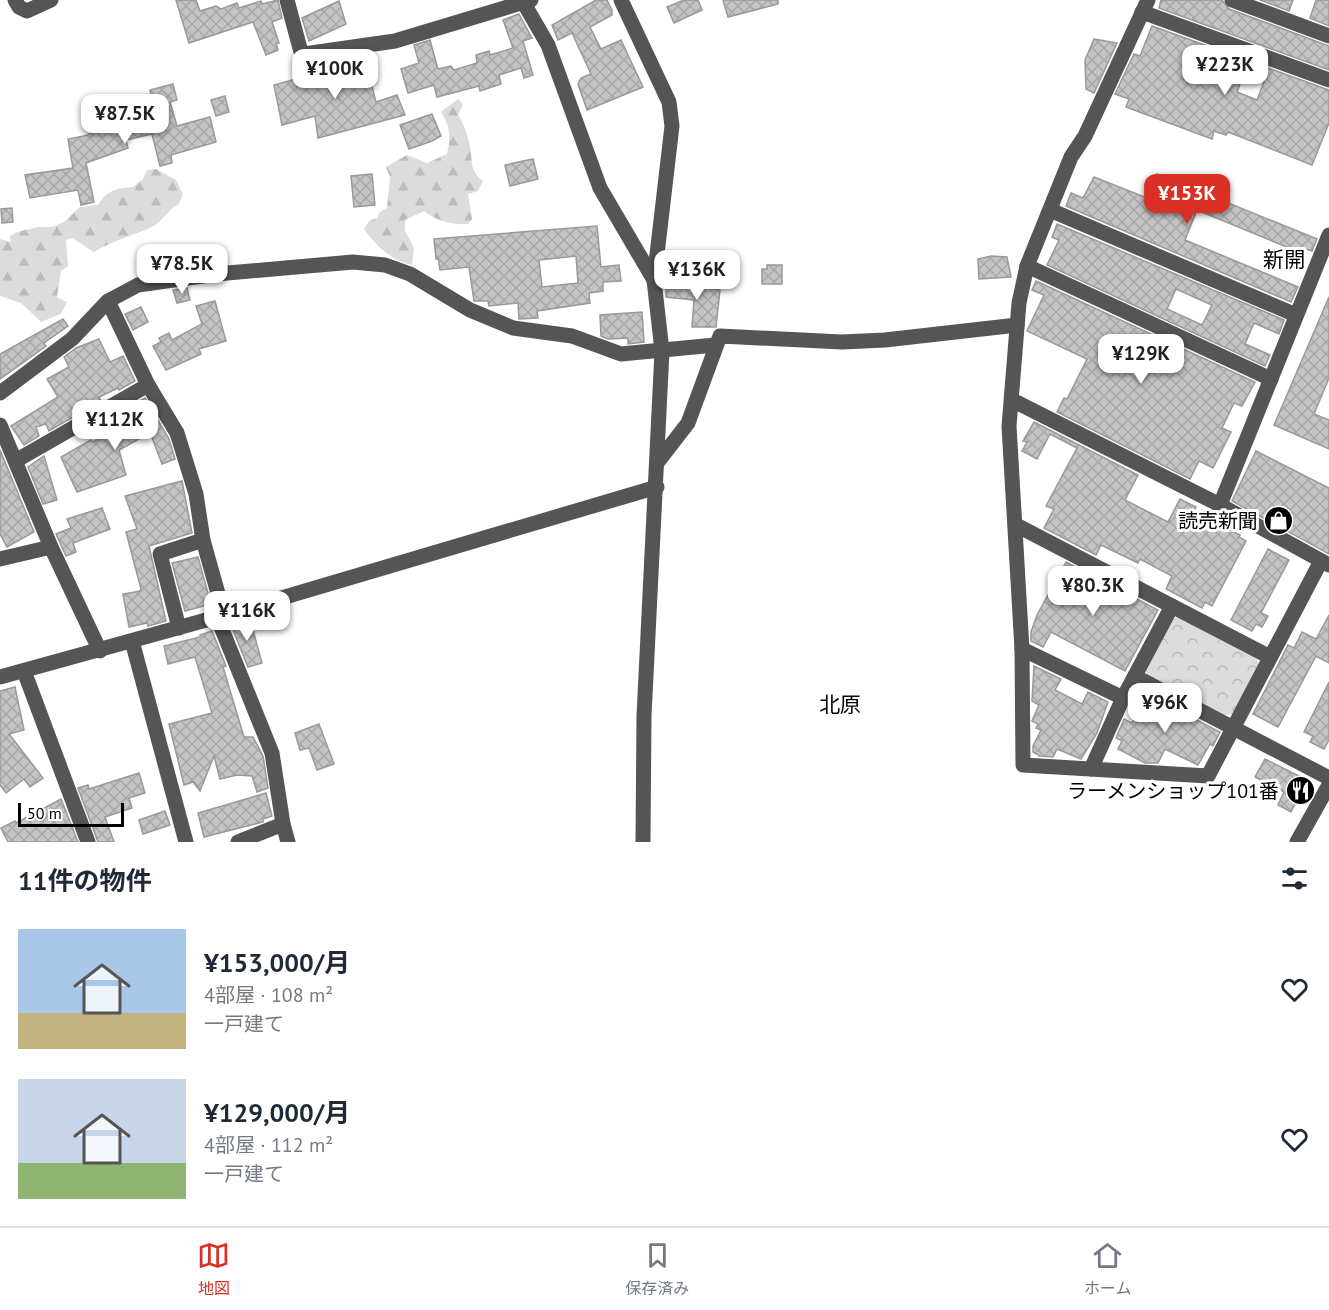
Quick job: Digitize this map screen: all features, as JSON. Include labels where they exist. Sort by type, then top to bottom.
[{"type":"street","points":[[15,0],[19,8],[27,11],[51,0]]},
{"type":"street","points":[[287,0],[304,54],[395,41],[525,1],[548,45],[600,188],[654,280]]},
{"type":"street","points":[[621,0],[669,102],[672,126],[654,280],[662,351],[644,716],[643,842]]},
{"type":"street","points":[[1232,0],[1329,36]]},
{"type":"street","points":[[1012,400],[1220,505],[1325,563],[1270,657],[1208,776],[1023,765],[1022,649],[1009,426],[1017,325],[1027,266],[1071,157],[1085,136],[1145,6],[1329,81]]},
{"type":"street","points":[[1050,210],[1296,315]]},
{"type":"street","points":[[1220,505],[1329,235]]},
{"type":"street","points":[[0,393],[72,339],[108,301],[138,285],[160,280],[353,262],[385,265],[410,274],[470,310],[513,328],[572,336],[621,354],[715,345]]},
{"type":"street","points":[[1027,266],[1271,379]]},
{"type":"street","points":[[108,301],[148,385],[177,433],[196,494],[203,540],[220,616],[272,753],[282,824],[288,842]]},
{"type":"street","points":[[657,463],[688,423],[720,336],[726,334],[842,342],[946,334],[1017,325]]},
{"type":"street","points":[[17,460],[148,385]]},
{"type":"street","points":[[0,425],[17,460],[51,547],[100,651]]},
{"type":"street","points":[[0,677],[100,651],[657,487]]},
{"type":"street","points":[[1016,525],[1270,657]]},
{"type":"street","points":[[179,628],[160,554],[203,540]]},
{"type":"street","points":[[0,559],[51,547]]},
{"type":"street","points":[[1091,769],[1123,699],[1172,606]]},
{"type":"street","points":[[132,641],[186,842]]},
{"type":"street","points":[[1022,649],[1123,699]]},
{"type":"street","points":[[24,671],[88,842]]},
{"type":"street","points":[[1136,677],[1329,778]]},
{"type":"street","points":[[1297,842],[1329,785]]},
{"type":"street","points":[[238,842],[282,824]]},
{"type":"green space","points":[[458,99],[463,105],[458,115],[470,147],[472,166],[483,181],[478,191],[468,194],[472,219],[468,224],[450,223],[439,220],[424,211],[405,220],[405,231],[414,248],[412,265],[405,263],[385,252],[364,229],[369,221],[377,218],[380,212],[387,208],[390,177],[386,167],[407,155],[427,163],[447,154],[449,132],[441,112]]},
{"type":"green space","points":[[156,169],[176,180],[183,194],[179,204],[154,226],[94,252],[72,238],[66,240],[68,266],[61,271],[57,297],[67,302],[61,314],[41,322],[21,303],[0,296],[0,239],[11,242],[10,236],[17,232],[37,227],[52,227],[64,222],[80,207],[98,205],[109,193],[117,189],[133,187],[143,179],[147,170]]},
{"type":"green space","points":[[1178,617],[1257,659],[1259,665],[1233,714],[1225,715],[1148,676],[1145,670],[1171,619]]},
{"type":"building","points":[[176,0],[196,0],[200,11],[216,6],[221,9],[237,3],[239,8],[261,1],[262,4],[278,0],[282,18],[272,22],[279,43],[276,43],[278,50],[266,55],[253,22],[189,43]]},
{"type":"building","points":[[596,0],[607,0],[612,10],[612,15],[590,27],[601,49],[621,40],[643,87],[587,110],[578,84],[581,78],[591,74],[572,33],[558,40],[552,25]]},
{"type":"building","points":[[684,0],[698,0],[702,10],[674,23],[667,7]]},
{"type":"building","points":[[723,0],[778,0],[778,4],[728,17]]},
{"type":"building","points":[[1161,0],[1222,0],[1229,9],[1329,46],[1329,70],[1159,8]]},
{"type":"building","points":[[1260,0],[1293,0],[1289,11]]},
{"type":"building","points":[[1316,0],[1329,0],[1329,26],[1310,18]]},
{"type":"building","points":[[339,1],[346,24],[309,41],[302,18]]},
{"type":"building","points":[[519,14],[532,38],[523,41],[533,75],[524,78],[521,68],[499,75],[501,84],[480,91],[479,86],[437,97],[434,85],[408,93],[401,69],[419,63],[414,45],[430,40],[438,69],[451,66],[454,70],[477,63],[476,55],[489,51],[490,55],[513,48],[503,20]]},
{"type":"building","points":[[1152,26],[1329,90],[1329,123],[1312,165],[1228,132],[1226,135],[1214,131],[1212,139],[1126,107],[1129,99],[1115,94],[1134,54],[1140,56]],"holes":[[[1245,71],[1265,79],[1257,100],[1237,92]]]},
{"type":"building","points":[[1094,39],[1117,43],[1094,93],[1086,89],[1085,60]]},
{"type":"building","points":[[365,60],[376,102],[397,95],[405,115],[318,138],[315,116],[282,125],[274,85]]},
{"type":"building","points":[[173,84],[177,100],[170,102],[177,126],[210,117],[216,142],[171,155],[172,163],[160,166],[152,134],[126,140],[128,148],[86,163],[94,202],[81,205],[78,190],[30,198],[25,175],[73,168],[68,139],[84,136],[132,119],[130,111],[153,106],[150,90]]},
{"type":"building","points":[[225,96],[229,112],[216,116],[211,100]]},
{"type":"building","points":[[432,114],[441,136],[409,149],[400,125]]},
{"type":"building","points":[[533,159],[538,179],[510,186],[505,165]]},
{"type":"building","points":[[372,174],[375,205],[354,207],[351,176]]},
{"type":"building","points":[[1157,174],[1317,239],[1312,251],[1303,248],[1301,253],[1197,210],[1185,240],[1298,287],[1291,302],[1066,206],[1071,193],[1083,198],[1094,177],[1147,198]]},
{"type":"building","points":[[12,208],[13,222],[2,223],[1,209]]},
{"type":"building","points":[[1057,224],[1284,320],[1279,334],[1254,323],[1245,344],[1270,355],[1265,366],[1047,265],[1059,240],[1052,237]],"holes":[[[1176,289],[1212,305],[1202,325],[1167,309]]]},
{"type":"building","points":[[597,226],[601,267],[619,265],[621,281],[603,282],[603,291],[589,293],[590,303],[537,311],[538,318],[519,319],[518,303],[489,306],[488,301],[474,301],[469,267],[440,270],[438,258],[436,259],[434,239]],"holes":[[[576,256],[578,283],[542,287],[539,260]]]},
{"type":"building","points":[[991,256],[1007,257],[1011,277],[979,279],[978,259]]},
{"type":"building","points":[[767,265],[782,265],[782,284],[762,284],[762,269],[767,269]]},
{"type":"building","points":[[675,279],[700,282],[699,286],[720,290],[716,327],[692,327],[694,300],[666,297],[666,284],[675,285]]},
{"type":"building","points":[[1036,281],[1255,382],[1242,406],[1234,403],[1222,428],[1231,432],[1213,468],[1199,461],[1190,479],[1057,412],[1064,398],[1067,399],[1087,359],[1027,331],[1044,295],[1032,290]]},
{"type":"building","points":[[187,288],[190,300],[177,303],[173,290]]},
{"type":"building","points":[[1329,297],[1329,378],[1314,414],[1329,420],[1329,449],[1274,425]]},
{"type":"building","points":[[215,301],[226,341],[199,349],[201,354],[166,370],[153,346],[161,342],[159,338],[169,333],[172,340],[202,324],[196,306]]},
{"type":"building","points":[[141,307],[148,322],[133,330],[125,314]]},
{"type":"building","points":[[642,312],[644,342],[628,344],[628,338],[608,339],[601,336],[600,315]]},
{"type":"building","points":[[63,319],[68,326],[44,343],[46,346],[0,379],[0,354]]},
{"type":"building","points":[[99,339],[110,362],[123,356],[135,381],[99,397],[101,401],[49,431],[46,424],[36,427],[39,436],[24,445],[11,426],[58,397],[47,379],[69,367],[64,357],[76,348]]},
{"type":"building","points":[[145,398],[169,439],[175,459],[162,464],[151,435],[146,438],[144,436],[119,450],[126,475],[77,492],[61,457],[91,440],[93,442],[106,434],[110,441],[139,425],[129,407]]},
{"type":"building","points":[[1034,422],[1138,475],[1125,500],[1168,522],[1180,499],[1196,507],[1194,511],[1240,535],[1239,537],[1246,541],[1212,606],[1205,602],[1202,608],[1166,589],[1172,576],[1140,559],[1138,563],[1101,545],[1096,555],[1044,528],[1054,509],[1046,506],[1077,448],[1050,434],[1037,459],[1022,451],[1027,442],[1023,441]]},
{"type":"building","points":[[0,450],[34,532],[7,547],[0,534]]},
{"type":"building","points":[[1256,451],[1329,488],[1329,554],[1232,501]]},
{"type":"building","points":[[44,456],[57,500],[43,504],[28,467]]},
{"type":"building","points":[[182,481],[192,533],[149,546],[166,621],[148,626],[147,623],[129,627],[123,594],[141,589],[126,532],[137,529],[125,496]]},
{"type":"building","points":[[102,508],[110,529],[73,543],[76,552],[66,556],[56,534],[71,528],[67,519]]},
{"type":"building","points":[[1268,549],[1289,560],[1261,613],[1268,616],[1262,627],[1256,624],[1252,631],[1231,620]]},
{"type":"building","points":[[198,557],[211,604],[185,611],[172,563]]},
{"type":"building","points":[[1066,562],[1158,610],[1125,671],[1051,632],[1043,647],[1031,641],[1031,632],[1037,615]]},
{"type":"building","points":[[1329,615],[1329,663],[1316,656],[1278,727],[1253,714],[1288,645],[1294,648],[1302,632],[1316,639]]},
{"type":"building","points":[[250,619],[262,663],[248,667],[231,625]]},
{"type":"building","points":[[212,631],[226,666],[223,667],[244,737],[253,737],[263,756],[268,788],[257,792],[252,776],[237,775],[220,779],[214,756],[200,791],[193,782],[184,785],[169,724],[212,713],[195,657],[168,664],[164,646],[200,637]]},
{"type":"building","points":[[1034,666],[1061,679],[1055,690],[1082,704],[1088,692],[1108,702],[1097,733],[1081,759],[1057,749],[1053,757],[1040,756],[1033,752],[1033,746],[1041,730],[1036,728],[1038,724],[1032,721],[1039,705],[1032,701]]},
{"type":"building","points":[[1329,682],[1329,740],[1324,749],[1310,742],[1313,736],[1304,732]]},
{"type":"building","points":[[15,687],[24,730],[9,734],[43,778],[30,787],[24,779],[6,793],[0,785],[0,691]]},
{"type":"building","points":[[1147,694],[1220,732],[1213,746],[1210,744],[1198,765],[1165,749],[1158,763],[1145,763],[1118,749],[1122,741],[1116,738],[1124,719],[1132,723]]},
{"type":"building","points":[[319,724],[334,764],[317,770],[309,748],[300,750],[295,733]]},
{"type":"building","points":[[1265,759],[1301,777],[1304,786],[1291,812],[1278,805],[1284,792],[1255,777]]},
{"type":"building","points":[[139,773],[145,793],[129,798],[132,808],[105,817],[114,842],[98,842],[78,788],[88,785],[89,789]]},
{"type":"building","points":[[266,793],[272,816],[263,819],[263,822],[204,837],[198,813]]},
{"type":"building","points":[[61,799],[78,842],[8,842],[1,828],[15,821],[16,823]]},
{"type":"building","points":[[165,811],[170,825],[143,834],[139,820]]},
{"type":"place","name":"読売新聞","points":[[1279,521]]},
{"type":"place","name":"ラーメンショップ101番","points":[[1300,791]]},
{"type":"district","name":"新開","points":[[1284,260]]},
{"type":"district","name":"北原","points":[[840,705]]}]
